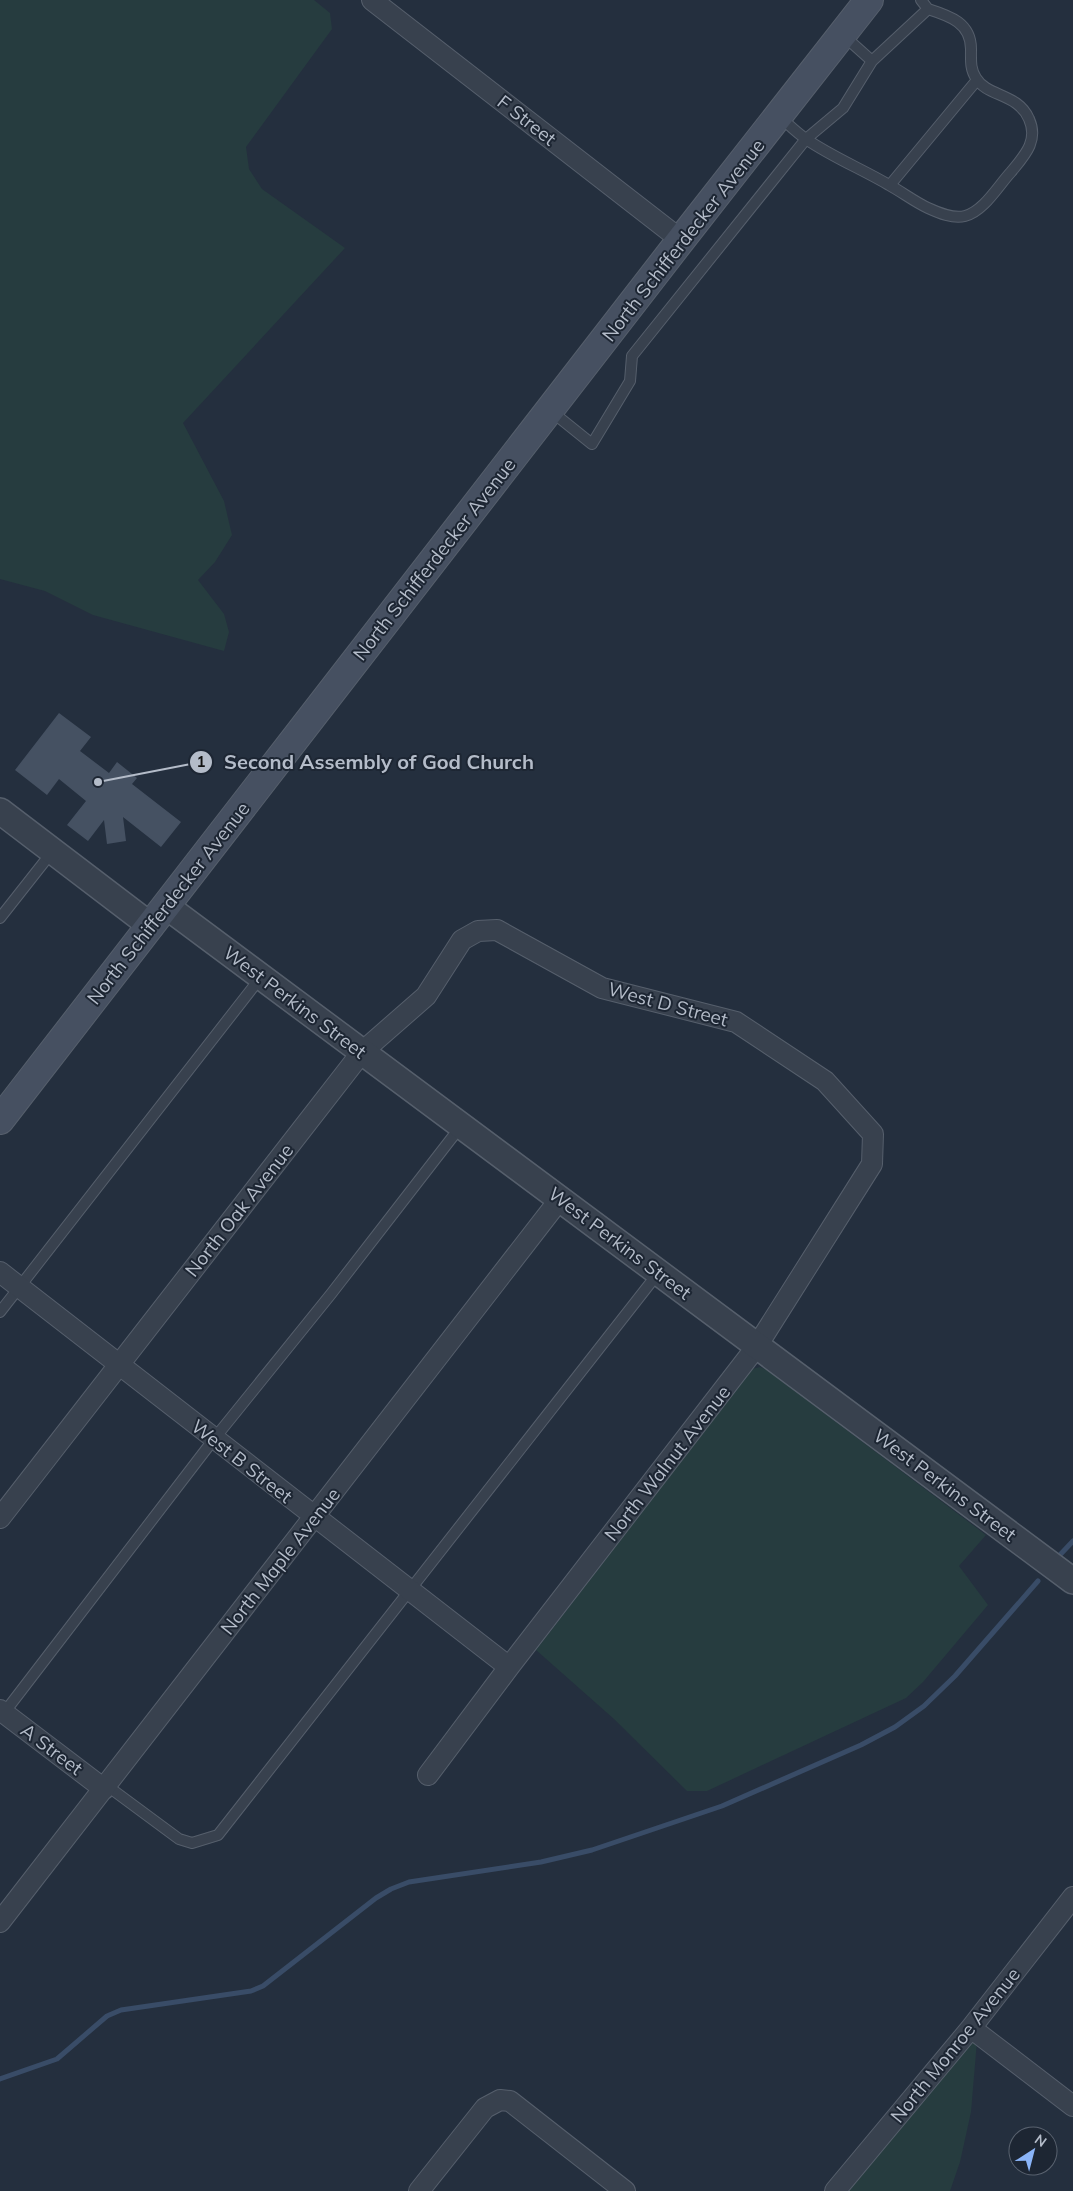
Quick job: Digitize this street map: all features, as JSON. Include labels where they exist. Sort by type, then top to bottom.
[{"type":"main road","name":"North Schifferdecker Avenue","points":[[0,1120],[869,0]]},
{"type":"street","name":"F Street","points":[[372,0],[681,240]]},
{"type":"street","points":[[837,42],[857,0]]},
{"type":"street","name":"West Perkins Street","points":[[0,811],[52,851],[261,977],[1073,1580]]},
{"type":"street","name":"North Oak Avenue","points":[[0,1518],[362,1052],[426,996],[462,940],[478,931],[497,930]]},
{"type":"street","name":"West D Street","points":[[497,930],[602,988],[736,1022],[825,1082],[873,1134]]},
{"type":"street","name":"North Walnut Avenue","points":[[428,1776],[509,1667],[757,1346],[872,1164],[873,1134]]},
{"type":"street","name":"North Maple Avenue","points":[[0,1922],[560,1199]]},
{"type":"street","name":"West B Street","points":[[0,1272],[118,1366],[509,1667]]},
{"type":"street","name":"A Street","points":[[2,1712],[105,1787]]},
{"type":"street","name":"North Monroe Avenue","points":[[835,2191],[971,2028],[1073,1897]]},
{"type":"street","points":[[971,2028],[1073,2106]]},
{"type":"street","points":[[419,2191],[485,2108],[500,2100],[510,2101],[625,2191]]},
{"type":"lane","points":[[779,116],[806,139],[890,185],[927,208],[950,216],[965,216],[979,208],[1030,149],[1033,135],[1029,118],[1020,106],[1007,96],[990,90],[977,80],[970,66],[971,44],[967,29],[952,17],[928,9],[921,0]]},
{"type":"lane","points":[[550,411],[592,444],[630,381],[632,356],[806,139],[843,108],[872,61],[928,9]]},
{"type":"lane","points":[[837,42],[872,61]]},
{"type":"lane","points":[[890,185],[977,80]]},
{"type":"lane","points":[[0,918],[52,851]]},
{"type":"lane","points":[[0,1312],[261,977]]},
{"type":"lane","points":[[2,1712],[214,1439],[331,1294],[462,1126]]},
{"type":"lane","points":[[105,1787],[179,1839],[192,1843],[218,1835],[659,1272]]},
{"type":"green space","points":[[0,0],[314,0],[330,13],[332,29],[246,147],[249,169],[262,189],[345,248],[183,423],[224,501],[232,535],[215,562],[198,580],[224,614],[229,632],[224,651],[93,615],[45,591],[0,579]]},
{"type":"green space","points":[[760,1367],[767,1370],[986,1535],[959,1566],[988,1605],[923,1682],[906,1698],[707,1791],[687,1791],[614,1719],[536,1650],[752,1369]]},
{"type":"green space","points":[[977,2041],[971,2112],[960,2162],[950,2191],[848,2191],[966,2043]]},
{"type":"building","points":[[59,713],[91,737],[80,751],[109,773],[117,762],[137,778],[132,784],[181,822],[161,847],[123,817],[126,841],[107,844],[104,820],[88,841],[67,825],[86,801],[59,779],[47,795],[15,770]]},
{"type":"waterway","points":[[1057,1558],[1073,1541]]},
{"type":"waterway","points":[[0,2079],[57,2059],[107,2016],[121,2010],[251,1991],[263,1986],[376,1898],[391,1889],[409,1882],[541,1862],[592,1850],[722,1806],[861,1745],[895,1727],[924,1706],[955,1676],[1038,1581]]},
{"type":"place","name":"Second Assembly of God Church","points":[[98,782]]}]
